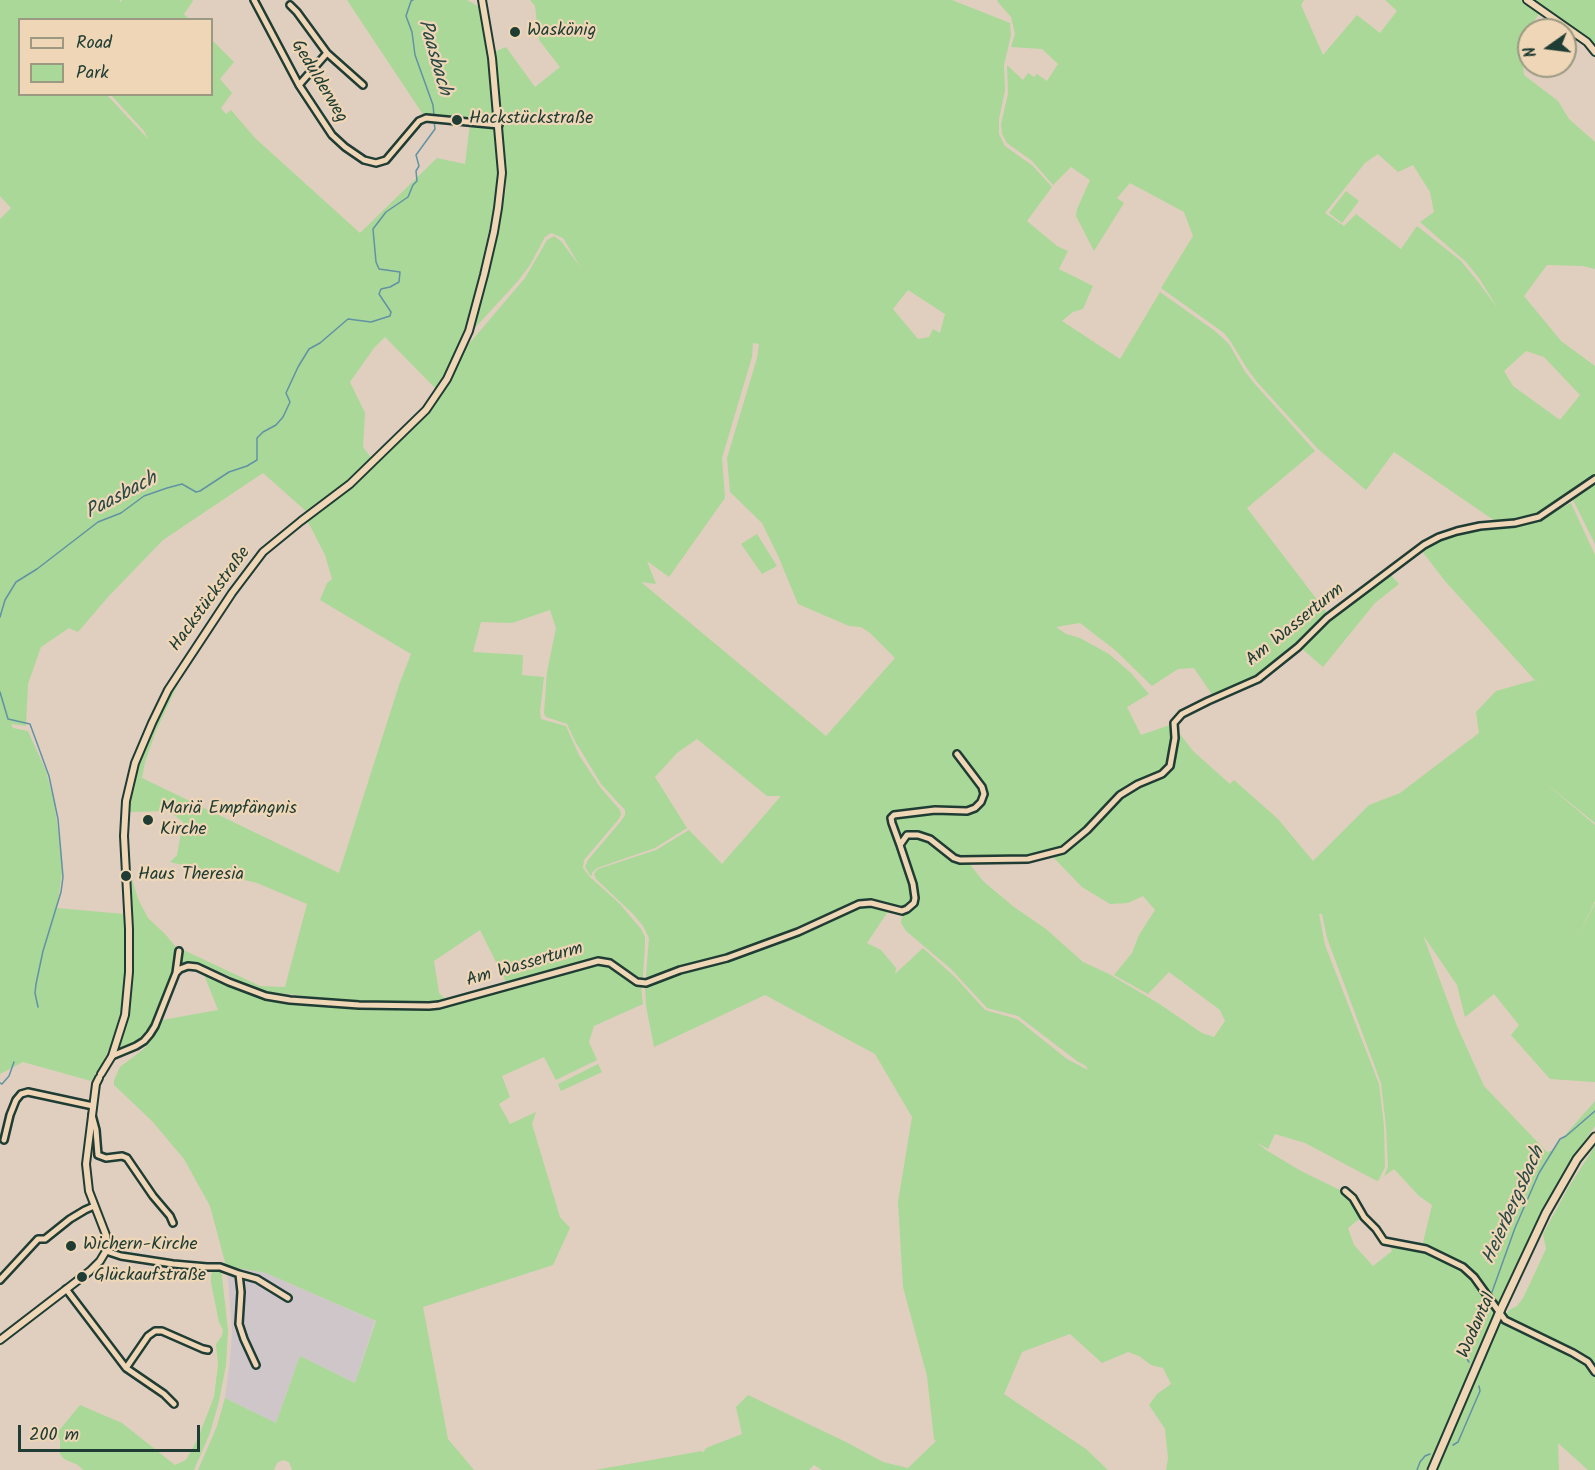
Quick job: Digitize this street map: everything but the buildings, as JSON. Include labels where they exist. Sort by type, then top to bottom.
[{"type":"main road","name":"Wodantal","points":[[1432,1470],[1500,1311],[1546,1214],[1577,1159],[1595,1137]]},
{"type":"street","name":"Gedulderweg","points":[[254,0],[299,85],[336,140],[364,160],[370,163],[380,163],[386,160],[419,121],[430,117],[498,125]]},
{"type":"street","name":"Hackstückstraße","points":[[106,1251],[106,1235],[89,1191],[86,1164],[96,1084],[112,1056],[125,1015],[129,972],[129,929],[124,819],[135,763],[174,680],[232,593],[263,552],[350,484],[418,418],[441,390],[456,361],[469,331],[477,303],[501,187],[501,158],[492,58],[482,0]]},
{"type":"street","points":[[1527,0],[1587,42],[1595,52]]},
{"type":"street","points":[[290,5],[327,53],[363,85]]},
{"type":"street","points":[[299,85],[327,53]]},
{"type":"street","name":"Am Wasserturm","points":[[900,845],[906,836],[918,835],[934,841],[954,858],[968,860],[1028,859],[1063,850],[1087,830],[1120,795],[1162,774],[1170,766],[1175,738],[1174,723],[1182,714],[1208,700],[1258,679],[1298,647],[1327,618],[1424,545],[1457,531],[1480,526],[1515,523],[1539,517],[1595,479]]},
{"type":"street","name":"Am Wasserturm","points":[[176,973],[192,966],[266,996],[359,1005],[440,1005],[598,961],[610,963],[638,982],[646,983],[680,970],[728,958],[787,936],[859,904],[871,903],[902,911],[907,909],[914,903],[915,898],[891,818],[894,815],[935,810],[967,812],[975,808],[981,802],[984,794],[982,787],[957,754]]},
{"type":"street","points":[[112,1056],[136,1046],[150,1034],[176,973],[179,951]]},
{"type":"street","points":[[3,1140],[9,1115],[21,1094],[28,1092],[92,1110],[98,1155],[106,1158],[122,1156],[127,1158],[173,1223]]},
{"type":"street","points":[[1345,1191],[1353,1198],[1364,1217],[1376,1228],[1384,1240],[1426,1249],[1463,1267],[1474,1277],[1505,1320],[1574,1353],[1588,1362],[1595,1372]]},
{"type":"street","points":[[0,1280],[38,1239],[45,1239],[70,1219],[94,1206]]},
{"type":"street","points":[[0,1340],[90,1271],[106,1251],[121,1256],[173,1264],[220,1267],[257,1279],[288,1298]]},
{"type":"street","points":[[239,1274],[241,1292],[239,1324],[256,1365]]},
{"type":"street","points":[[66,1289],[126,1368],[164,1394],[174,1404]]},
{"type":"street","points":[[126,1368],[148,1336],[155,1331],[162,1331],[208,1350]]},
{"type":"shaded area","points":[[227,1266],[266,1273],[375,1321],[355,1383],[300,1356],[276,1423],[225,1398],[232,1330]]},
{"type":"green space","points":[[0,0],[119,0],[121,2],[122,0],[192,0],[184,14],[188,18],[18,18],[18,96],[108,96],[148,139],[144,131],[112,96],[213,96],[213,41],[234,62],[220,79],[232,93],[221,108],[226,114],[231,110],[255,138],[360,233],[437,158],[465,164],[470,124],[496,127],[498,188],[480,274],[458,352],[437,390],[385,337],[374,348],[350,382],[365,413],[363,447],[372,459],[342,486],[307,512],[263,473],[163,540],[78,632],[69,628],[41,647],[28,684],[26,726],[11,724],[13,728],[28,731],[46,771],[54,802],[62,872],[57,908],[124,914],[125,966],[121,1012],[110,1047],[91,1081],[23,1062],[0,1074],[0,219],[11,208],[0,196]]},
{"type":"green space","points":[[347,0],[467,0],[481,8],[489,58],[493,119],[488,122],[445,116],[424,116]]},
{"type":"green space","points":[[530,0],[952,0],[1010,23],[1011,35],[1004,65],[1005,90],[999,119],[999,134],[1005,146],[1033,166],[1052,187],[1027,221],[1057,246],[1068,251],[1059,269],[1093,286],[1083,309],[1073,312],[1062,321],[1120,359],[1160,292],[1215,331],[1229,344],[1254,383],[1315,451],[1247,508],[1328,614],[1292,650],[1246,683],[1213,696],[1194,668],[1178,669],[1152,686],[1115,650],[1080,623],[1056,627],[1109,654],[1131,673],[1149,694],[1127,707],[1141,735],[1170,725],[1171,753],[1167,763],[1159,770],[1120,792],[1062,848],[1028,857],[965,858],[983,881],[1014,907],[1046,929],[1083,962],[1109,974],[1158,1003],[1202,1033],[1214,1037],[1225,1021],[1220,1010],[1169,972],[1148,994],[1114,975],[1132,953],[1139,935],[1155,910],[1143,896],[1128,903],[1110,904],[1082,887],[1051,855],[1065,851],[1080,839],[1124,795],[1164,776],[1173,767],[1180,734],[1193,751],[1230,784],[1234,780],[1278,819],[1313,861],[1369,805],[1400,793],[1479,733],[1476,712],[1496,691],[1535,680],[1445,581],[1421,550],[1438,540],[1457,534],[1538,522],[1571,503],[1595,555],[1595,823],[1543,781],[1595,825],[1595,901],[1578,937],[1595,903],[1595,1082],[1550,1079],[1511,1035],[1519,1025],[1494,994],[1465,1017],[1457,985],[1423,935],[1457,1026],[1484,1086],[1547,1152],[1551,1151],[1595,1101],[1595,1126],[1566,1167],[1542,1210],[1498,1303],[1463,1265],[1422,1247],[1432,1205],[1419,1196],[1394,1169],[1377,1181],[1305,1143],[1275,1134],[1268,1149],[1256,1142],[1301,1171],[1344,1192],[1352,1199],[1362,1217],[1348,1228],[1354,1245],[1373,1266],[1392,1251],[1393,1245],[1431,1252],[1463,1269],[1472,1277],[1496,1309],[1467,1373],[1475,1380],[1501,1318],[1578,1357],[1587,1364],[1595,1373],[1595,1470],[1588,1470],[1558,1443],[1559,1470],[1438,1470],[1429,1464],[1426,1470],[1166,1470],[1168,1458],[1165,1429],[1149,1405],[1157,1394],[1171,1384],[1163,1368],[1151,1365],[1139,1356],[1128,1352],[1102,1363],[1070,1334],[1022,1352],[1004,1394],[1086,1449],[1108,1470],[822,1470],[814,1465],[809,1470],[595,1470],[702,1451],[703,1453],[706,1448],[742,1434],[736,1407],[748,1395],[883,1462],[908,1468],[936,1441],[927,1376],[903,1287],[898,1202],[912,1117],[875,1054],[765,995],[654,1047],[646,1006],[645,986],[678,973],[751,951],[819,921],[871,903],[889,910],[867,943],[881,950],[896,968],[895,974],[923,948],[956,978],[985,1010],[1017,1019],[1067,1059],[1088,1070],[1086,1066],[1018,1016],[987,1008],[951,969],[906,931],[901,923],[902,916],[911,909],[915,902],[907,903],[898,910],[872,899],[818,918],[756,945],[647,980],[649,938],[643,926],[596,879],[594,874],[598,869],[656,850],[689,830],[722,864],[781,796],[767,796],[697,739],[677,753],[655,777],[687,828],[655,848],[597,868],[592,876],[590,875],[585,867],[588,860],[621,821],[625,810],[601,784],[567,724],[546,717],[544,713],[547,672],[556,628],[550,610],[512,623],[481,622],[473,652],[523,655],[522,675],[544,677],[541,719],[566,726],[579,755],[600,787],[620,810],[621,815],[618,820],[584,860],[583,868],[590,877],[619,903],[641,929],[645,937],[645,945],[641,980],[602,958],[507,984],[480,930],[434,961],[439,993],[447,1001],[433,1004],[354,1002],[263,991],[197,962],[185,963],[173,971],[152,1024],[141,1040],[122,1049],[120,1047],[127,1021],[132,950],[129,869],[138,899],[148,918],[175,946],[260,986],[285,987],[307,904],[257,883],[170,862],[177,855],[183,822],[169,811],[128,812],[130,787],[137,763],[184,671],[156,731],[142,778],[339,873],[411,654],[320,600],[327,583],[332,579],[325,555],[307,520],[342,494],[417,422],[436,400],[468,345],[525,278],[547,240],[554,236],[561,241],[581,268],[563,238],[551,233],[545,237],[530,265],[518,281],[473,330],[488,277],[506,189],[494,52],[506,47],[535,87],[560,67],[539,40],[535,6]],"holes":[[[908,290],[945,314],[940,333],[933,329],[929,337],[918,339],[893,309]],[[753,343],[759,344],[757,358],[727,458],[730,492],[762,523],[798,604],[849,626],[861,627],[895,658],[826,736],[641,582],[656,584],[647,561],[669,577],[725,498],[722,458],[752,357]],[[1319,914],[1322,914],[1327,938],[1381,1083],[1388,1167],[1384,1176],[1379,1179],[1385,1167],[1384,1126],[1379,1084],[1325,945]]]},
{"type":"green space","points":[[998,0],[1304,0],[1301,5],[1323,55],[1357,15],[1380,33],[1397,11],[1385,0],[1521,0],[1540,13],[1536,18],[1517,18],[1517,78],[1528,78],[1558,101],[1569,119],[1595,142],[1595,269],[1583,266],[1547,265],[1524,296],[1561,341],[1595,366],[1595,478],[1538,515],[1515,522],[1498,523],[1394,452],[1366,490],[1318,449],[1257,382],[1224,333],[1161,288],[1193,236],[1184,212],[1130,183],[1117,198],[1124,203],[1094,251],[1076,216],[1090,180],[1071,167],[1053,185],[1032,161],[1007,143],[1002,134],[1001,124],[1008,94],[1007,65],[1023,80],[1028,73],[1034,77],[1037,74],[1047,81],[1058,64],[1042,49],[1011,47],[1015,34],[1011,17]],"holes":[[[1378,154],[1398,172],[1413,165],[1430,192],[1434,212],[1420,222],[1466,262],[1498,309],[1461,261],[1417,226],[1401,249],[1356,214],[1344,226],[1325,213],[1365,163]],[[1526,351],[1544,357],[1580,395],[1560,420],[1513,386],[1504,371]]]},
{"type":"green space","points":[[1532,0],[1595,0],[1595,47],[1577,32],[1577,18],[1558,18]]},
{"type":"green space","points":[[1346,191],[1359,201],[1342,223],[1329,213]]},
{"type":"green space","points":[[1595,482],[1595,544],[1572,498]]},
{"type":"green space","points":[[757,534],[777,566],[762,574],[741,544]]},
{"type":"green space","points":[[1390,574],[1399,584],[1375,603],[1323,667],[1301,648],[1327,621]]},
{"type":"green space","points":[[599,963],[612,968],[626,979],[641,986],[643,1004],[594,1026],[589,1042],[597,1060],[556,1080],[544,1057],[502,1076],[510,1097],[499,1104],[510,1124],[536,1112],[532,1124],[560,1217],[570,1228],[553,1265],[423,1307],[448,1439],[474,1470],[292,1470],[289,1462],[283,1460],[277,1463],[274,1470],[198,1470],[217,1426],[225,1398],[276,1423],[300,1356],[355,1383],[376,1321],[266,1273],[226,1266],[210,1206],[184,1159],[152,1121],[114,1085],[120,1067],[145,1048],[162,1020],[218,1010],[203,972],[261,997],[341,1007],[424,1009],[440,1007]]},
{"type":"green space","points":[[598,1064],[602,1072],[561,1091],[558,1084]]},
{"type":"green space","points":[[1595,1146],[1595,1369],[1589,1362],[1505,1316],[1523,1298],[1546,1249],[1543,1234],[1568,1188]]},
{"type":"green space","points":[[214,1268],[221,1268],[228,1331],[226,1365],[210,1433],[194,1470],[83,1470],[78,1465],[64,1459],[60,1454],[60,1440],[57,1433],[80,1405],[122,1423],[175,1465],[186,1460],[198,1438],[214,1397],[218,1365],[216,1344],[223,1330],[219,1322],[211,1283]]},
{"type":"waterway","name":"Paasbach","points":[[413,0],[406,16],[412,32],[415,55],[433,105],[434,116]]},
{"type":"waterway","name":"Paasbach","points":[[0,617],[5,600],[16,582],[37,569],[98,522],[121,513],[144,496],[167,488],[182,484],[196,492],[200,491],[229,472],[257,460],[257,438],[276,425],[283,417],[290,402],[286,393],[309,349],[320,343],[348,319],[371,322],[390,316],[391,312],[379,294],[381,289],[399,282],[400,272],[379,269],[376,262],[373,229],[386,212],[408,197],[417,181],[416,171],[419,166],[416,155],[435,129],[434,121]]},
{"type":"waterway","name":"Paasbach","points":[[0,692],[8,719],[30,724],[49,776],[58,819],[63,877],[36,984],[38,1007]]},
{"type":"waterway","name":"Paasbach","points":[[0,1083],[2,1084],[9,1076],[14,1062]]},
{"type":"waterway","name":"Heierbergsbach","points":[[1492,1292],[1515,1228],[1539,1173],[1560,1139],[1595,1111]]},
{"type":"waterway","name":"Heierbergsbach","points":[[1469,1362],[1466,1353],[1488,1304]]},
{"type":"waterway","name":"Heierbergsbach","points":[[1453,1445],[1458,1442],[1480,1391],[1479,1386]]},
{"type":"waterway","name":"Heierbergsbach","points":[[1417,1470],[1420,1462],[1430,1454]]},
{"type":"place","name":"Waskönig","points":[[515,32]]},
{"type":"place","name":"Hackstückstraße","points":[[457,120]]},
{"type":"place","name":"Mariä Empfängnis Kirche","points":[[148,820]]},
{"type":"place","name":"Haus Theresia","points":[[126,876]]},
{"type":"place","name":"Wichern-Kirche","points":[[71,1246]]},
{"type":"place","name":"Glückaufstraße","points":[[82,1277]]}]
